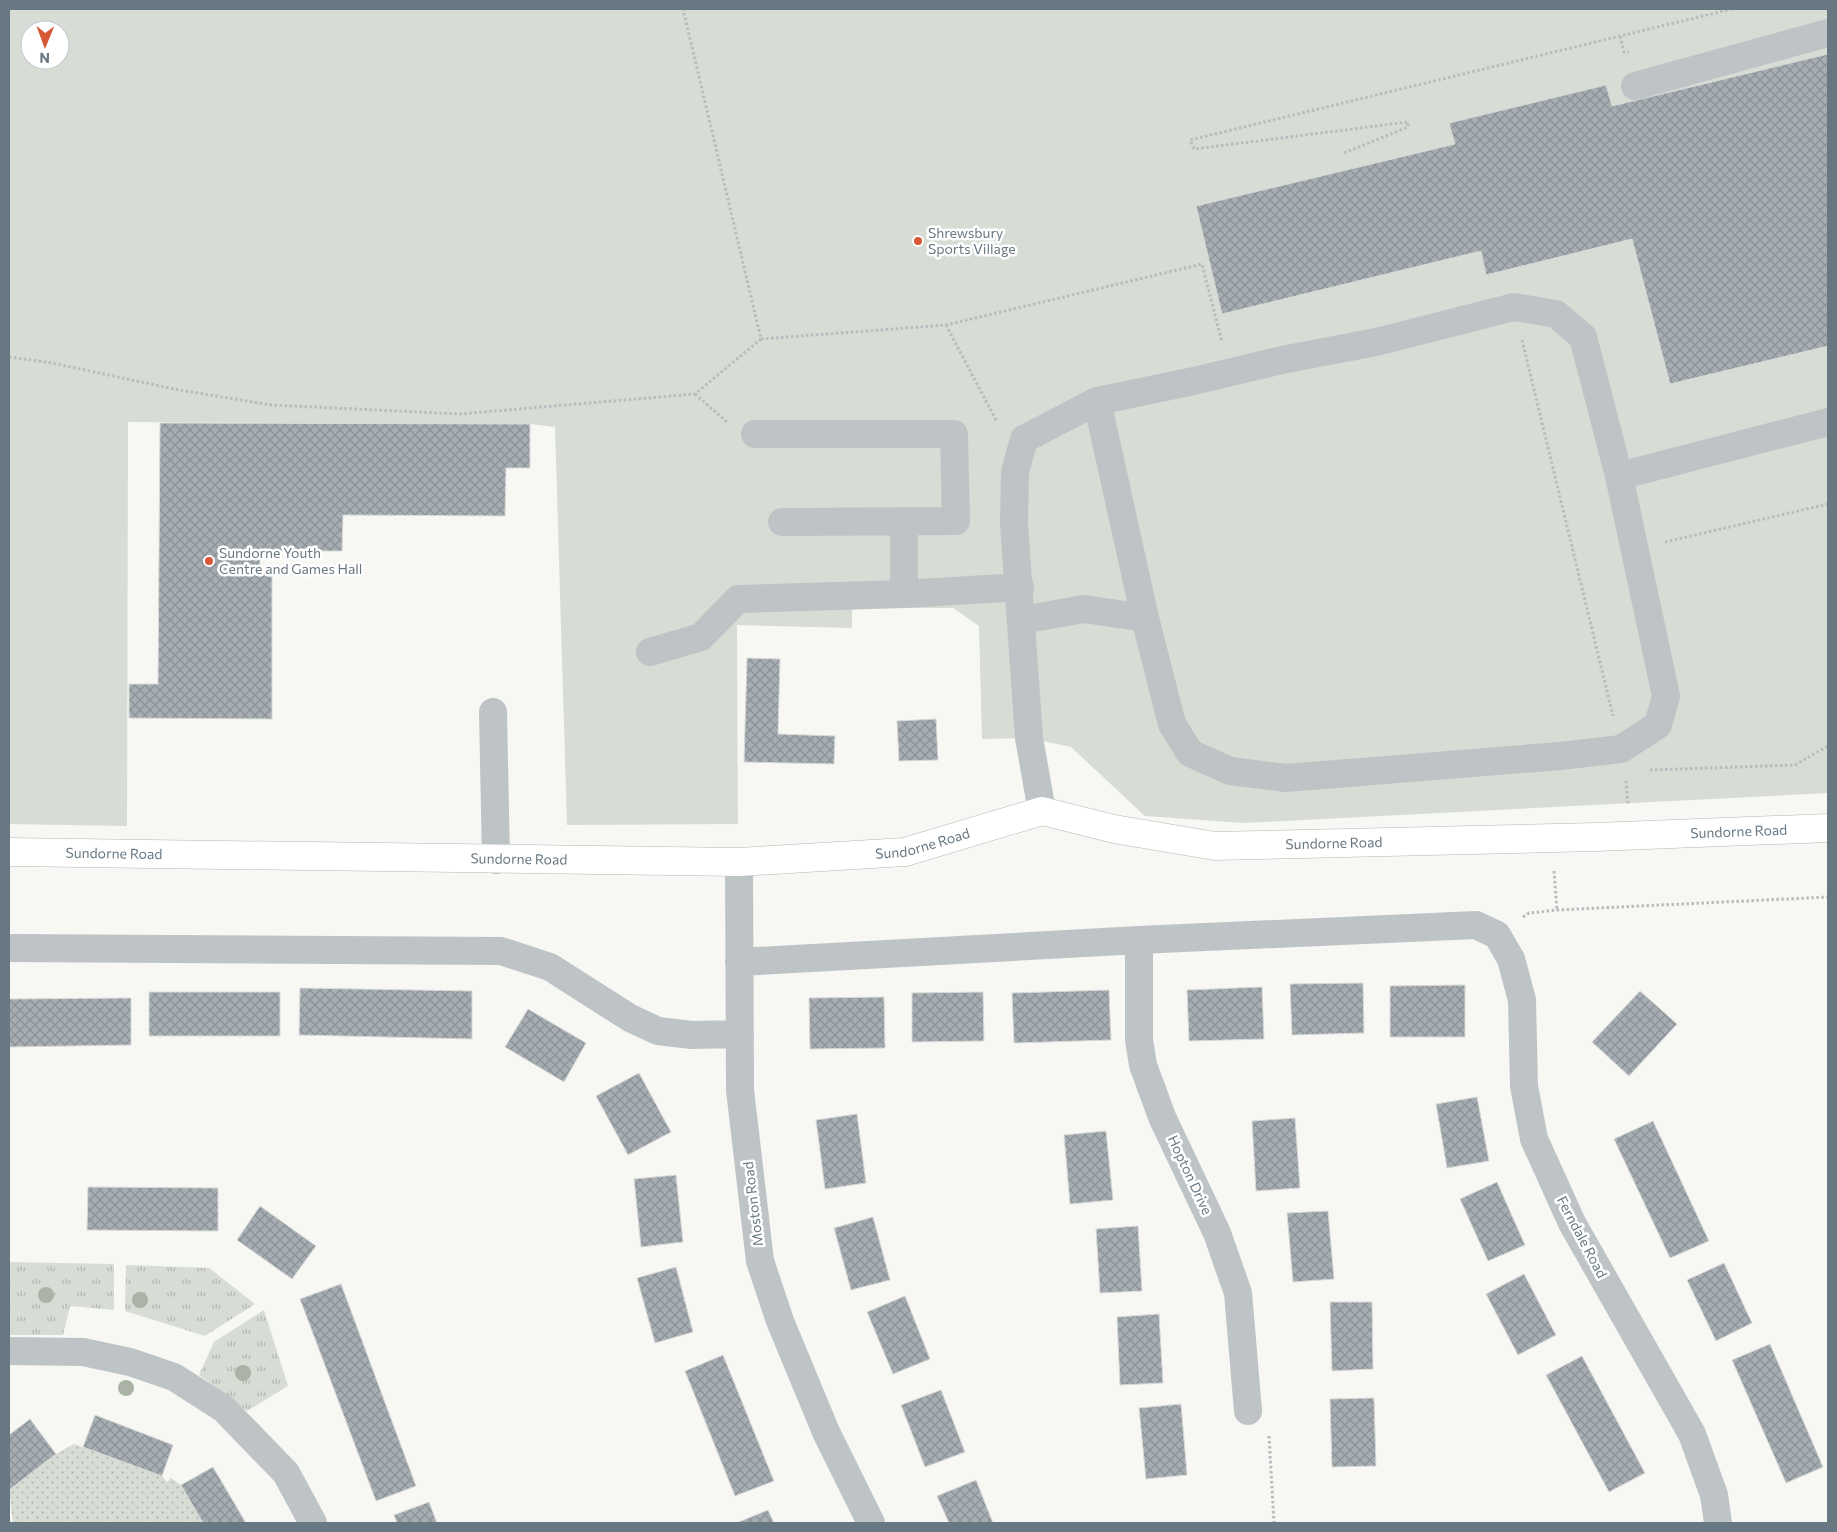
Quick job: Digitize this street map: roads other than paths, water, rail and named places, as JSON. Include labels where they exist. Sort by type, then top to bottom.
[{"type":"main road","name":"Sundorne Road","points":[[9,852],[739,862],[904,852],[1042,811],[1114,829],[1215,846],[1596,837],[1828,828]]},
{"type":"street","points":[[1635,86],[1828,33]]},
{"type":"street","points":[[1042,811],[1029,738],[1013,494],[1015,472],[1024,439],[1097,401],[1282,360],[1376,342],[1514,307],[1556,314],[1583,337],[1620,476],[1666,696],[1658,725],[1623,760],[1473,764],[1286,778],[1230,771],[1190,753],[1172,724],[1144,618],[1097,401]]},
{"type":"street","points":[[1620,476],[1828,422]]},
{"type":"street","points":[[755,434],[954,434],[956,521],[782,522]]},
{"type":"street","points":[[904,521],[904,594]]},
{"type":"street","points":[[650,652],[701,637],[738,599],[904,594],[1020,587]]},
{"type":"street","points":[[1022,620],[1084,609],[1144,618]]},
{"type":"street","points":[[493,712],[496,860]]},
{"type":"street","name":"Moston Road","points":[[739,862],[740,1090],[760,1260],[780,1321],[826,1432],[871,1523]]},
{"type":"street","name":"Ferndale Road","points":[[1138,940],[1476,925],[1497,934],[1512,959],[1522,1000],[1524,1086],[1534,1139],[1572,1223],[1692,1434],[1714,1494],[1718,1523]]},
{"type":"street","points":[[739,962],[1138,940]]},
{"type":"street","name":"Hopton Drive","points":[[1138,940],[1139,1040],[1143,1065],[1162,1117],[1217,1233],[1238,1294],[1248,1411]]},
{"type":"street","points":[[9,948],[501,951],[550,967],[630,1018],[658,1031],[692,1036],[740,1034]]},
{"type":"street","points":[[9,1351],[83,1352],[130,1362],[174,1377],[224,1409],[286,1473],[313,1523]]},
{"type":"place","name":"Shrewsbury Sports Village","points":[[918,241]]},
{"type":"place","name":"Sundorne Youth Centre and Games Hall","points":[[209,561]]}]
